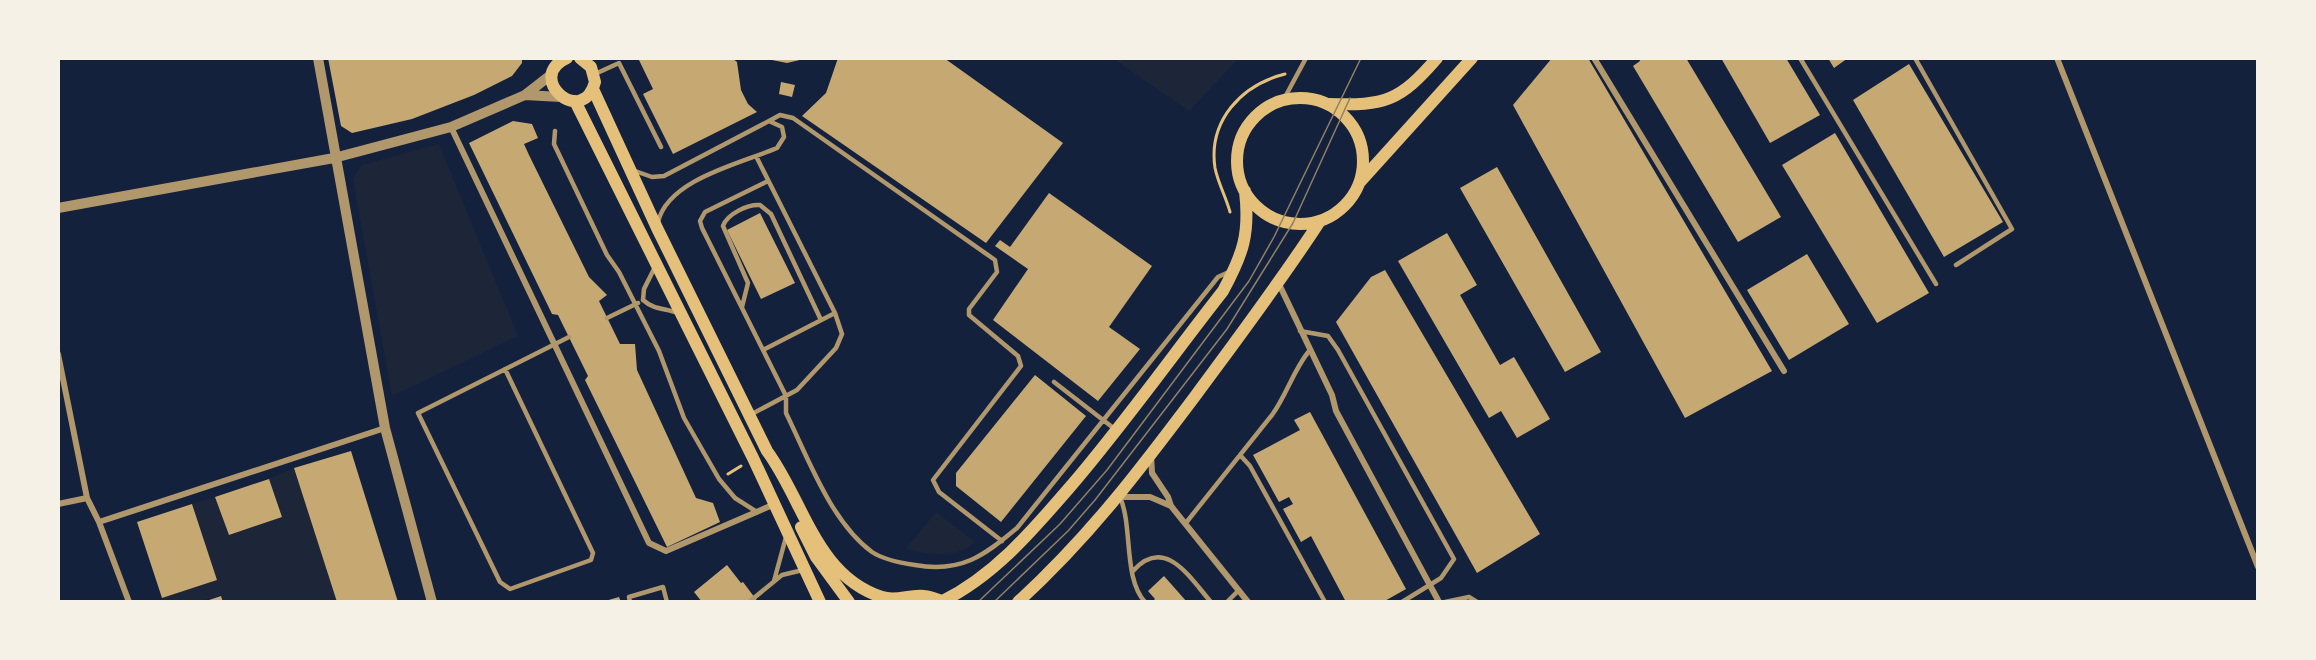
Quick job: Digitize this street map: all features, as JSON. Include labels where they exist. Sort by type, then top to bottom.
[{"type":"main road","points":[[580,58],[595,74],[593,89],[657,228],[767,451],[780,468],[816,539],[829,559],[846,576],[865,590],[885,598],[923,596],[941,601],[979,579],[1024,540],[1117,431],[1223,291],[1236,268],[1247,234],[1245,191],[1237,159],[1243,136],[1256,115],[1284,99],[1314,99],[1328,104],[1340,112],[1354,128],[1360,141],[1363,169],[1359,183]]},
{"type":"main road","points":[[1328,104],[1362,105],[1380,103],[1392,98],[1412,86],[1437,58]]},
{"type":"main road","points":[[1245,191],[1254,204],[1281,221],[1306,224],[1320,221],[1344,206],[1359,183],[1472,58]]},
{"type":"main road","points":[[561,60],[552,74],[553,87],[561,97],[575,101],[582,100],[593,89]]},
{"type":"main road","points":[[575,101],[776,504],[820,602]]},
{"type":"main road","points":[[1018,602],[1073,550],[1120,497],[1278,284],[1320,221]]},
{"type":"main road","points":[[767,451],[772,471],[816,557],[849,602]]},
{"type":"street","points":[[318,58],[334,158],[385,428],[432,602]]},
{"type":"street","points":[[1594,58],[1784,371]]},
{"type":"street","points":[[2057,58],[2258,567]]},
{"type":"street","points":[[58,208],[334,158],[452,127],[525,95],[552,74]]},
{"type":"street","points":[[525,95],[561,97]]},
{"type":"street","points":[[452,127],[645,538],[654,548],[666,551],[776,504]]},
{"type":"street","points":[[1278,284],[1332,395],[1336,411],[1432,584],[1439,602]]},
{"type":"street","points":[[58,354],[87,498],[99,522],[129,602]]},
{"type":"street","points":[[99,522],[385,428]]},
{"type":"street","points":[[1151,454],[1152,473],[1168,497],[1171,507],[1248,602]]},
{"type":"street","points":[[1120,497],[1150,497],[1171,507]]},
{"type":"street","points":[[58,504],[87,498]]},
{"type":"lane","points":[[1284,99],[1306,58]]},
{"type":"lane","points":[[1800,58],[1936,284]]},
{"type":"lane","points":[[1915,58],[2012,229],[1956,266]]},
{"type":"lane","points":[[595,74],[619,63],[661,147]]},
{"type":"lane","points":[[629,169],[652,177],[664,176],[780,115],[793,118],[995,260],[996,272],[969,309],[969,315],[1018,356],[1021,366],[933,480],[939,492],[1002,541]]},
{"type":"lane","points":[[657,228],[660,214],[677,193],[742,158],[756,156],[777,148],[783,141],[782,127],[769,121]]},
{"type":"lane","points":[[555,131],[554,144],[607,255],[619,272],[659,351],[684,418],[719,479],[735,498],[757,512]]},
{"type":"lane","points":[[750,416],[797,390],[836,348],[842,334],[835,313],[756,156]]},
{"type":"lane","points":[[768,181],[705,212],[700,221],[786,396],[786,413],[841,521],[874,553],[897,562],[946,568],[968,563],[1002,541],[1038,504],[1218,277],[1236,268]]},
{"type":"lane","points":[[742,307],[748,283],[723,226],[729,217],[750,205],[760,205],[771,214],[821,320]]},
{"type":"lane","points":[[643,300],[644,288],[652,278],[657,263]]},
{"type":"lane","points":[[607,318],[643,300]]},
{"type":"lane","points":[[643,300],[653,309],[668,309],[683,315]]},
{"type":"lane","points":[[763,350],[835,313]]},
{"type":"lane","points":[[1300,331],[1328,336],[1338,350],[1454,559],[1449,569],[1432,584],[1402,602]]},
{"type":"lane","points":[[505,369],[593,553],[591,560],[510,589],[500,582],[418,413],[505,369],[554,345],[569,337]]},
{"type":"lane","points":[[1162,348],[1173,357]]},
{"type":"lane","points":[[1185,524],[1284,398],[1296,367],[1309,351]]},
{"type":"lane","points":[[1054,382],[1117,431]]},
{"type":"lane","points":[[1240,455],[1250,466],[1325,602]]},
{"type":"lane","points":[[1120,497],[1126,512],[1133,571],[1139,595],[1144,602]]},
{"type":"lane","points":[[773,582],[788,529]]},
{"type":"lane","points":[[1133,571],[1139,564],[1155,557],[1173,560],[1211,602]]},
{"type":"lane","points":[[749,602],[782,575],[806,570]]},
{"type":"lane","points":[[630,602],[629,597],[663,587],[667,602]]},
{"type":"lane","points":[[1227,602],[1239,590]]},
{"type":"lane","points":[[1445,602],[1469,597],[1477,602]]},
{"type":"path","points":[[1231,217],[1215,169],[1214,148],[1218,129],[1235,101],[1251,88],[1270,79],[1299,71]]},
{"type":"shaded area","points":[[1114,59],[1238,59],[1189,111]]},
{"type":"shaded area","points":[[439,144],[518,336],[392,396],[353,179],[362,165]]},
{"type":"shaded area","points":[[294,468],[337,601],[224,601],[221,595],[202,601],[164,601],[162,598],[217,580],[192,504],[215,497],[229,535],[282,517],[269,479]]},
{"type":"shaded area","points":[[936,512],[975,542],[959,551],[942,554],[906,549]]},
{"type":"building","points":[[328,58],[522,58],[522,63],[512,76],[474,95],[412,119],[352,133],[341,126]]},
{"type":"building","points":[[638,58],[732,58],[737,62],[741,90],[748,104],[757,112],[673,154],[643,94],[653,89]]},
{"type":"building","points":[[762,58],[804,58],[804,59],[787,63]]},
{"type":"building","points":[[838,58],[944,58],[1063,143],[986,243],[802,116],[826,93]]},
{"type":"building","points":[[1552,58],[1588,58],[1772,371],[1685,418],[1513,105]]},
{"type":"building","points":[[1639,58],[1686,58],[1781,217],[1738,242],[1633,66],[1640,61]]},
{"type":"building","points":[[1721,58],[1786,58],[1820,115],[1770,143]]},
{"type":"building","points":[[1828,58],[1848,58],[1834,68]]},
{"type":"building","points":[[1909,64],[2003,222],[1944,257],[1853,100]]},
{"type":"building","points":[[781,82],[795,85],[792,97],[779,94]]},
{"type":"building","points":[[513,121],[532,124],[538,138],[524,144],[529,155],[589,277],[607,295],[599,301],[620,344],[635,344],[637,370],[696,498],[713,503],[720,522],[667,547],[585,380],[588,376],[558,315],[552,314],[469,143]]},
{"type":"building","points":[[1835,133],[1929,293],[1877,323],[1782,165]]},
{"type":"building","points":[[1497,167],[1601,352],[1565,372],[1460,188]]},
{"type":"building","points":[[1049,193],[1152,266],[1109,327],[1140,349],[1098,401],[993,320],[1028,269],[995,246],[1000,240],[1010,247]]},
{"type":"building","points":[[760,213],[795,283],[761,299],[727,230]]},
{"type":"building","points":[[1447,233],[1477,285],[1460,295],[1500,365],[1514,357],[1550,419],[1517,438],[1501,411],[1489,418],[1398,261]]},
{"type":"building","points":[[1807,254],[1849,324],[1789,360],[1747,290]]},
{"type":"building","points":[[1385,270],[1540,534],[1477,573],[1336,322],[1371,277]]},
{"type":"building","points":[[1035,375],[1086,416],[1001,522],[956,486],[956,473]]},
{"type":"building","points":[[1310,412],[1406,589],[1383,602],[1346,602],[1311,536],[1301,542],[1283,509],[1293,504],[1289,497],[1279,502],[1253,455],[1300,430],[1294,420]]},
{"type":"building","points":[[351,451],[398,602],[337,602],[294,468]]},
{"type":"building","points":[[269,479],[282,517],[229,535],[215,497]]},
{"type":"building","points":[[192,504],[217,580],[162,598],[137,522]]},
{"type":"building","points":[[727,565],[758,602],[702,602],[694,592]]},
{"type":"building","points":[[1164,576],[1187,602],[1152,602],[1155,599],[1148,591]]},
{"type":"building","points":[[221,596],[223,602],[206,602],[206,601]]},
{"type":"building","points":[[619,597],[621,602],[605,602],[605,601]]},
{"type":"tram line","points":[[978,602],[1060,524],[1107,470],[1249,281],[1274,237],[1361,58]]},
{"type":"tram line","points":[[994,602],[1068,531],[1095,500],[1227,329],[1293,223],[1350,98]]}]
